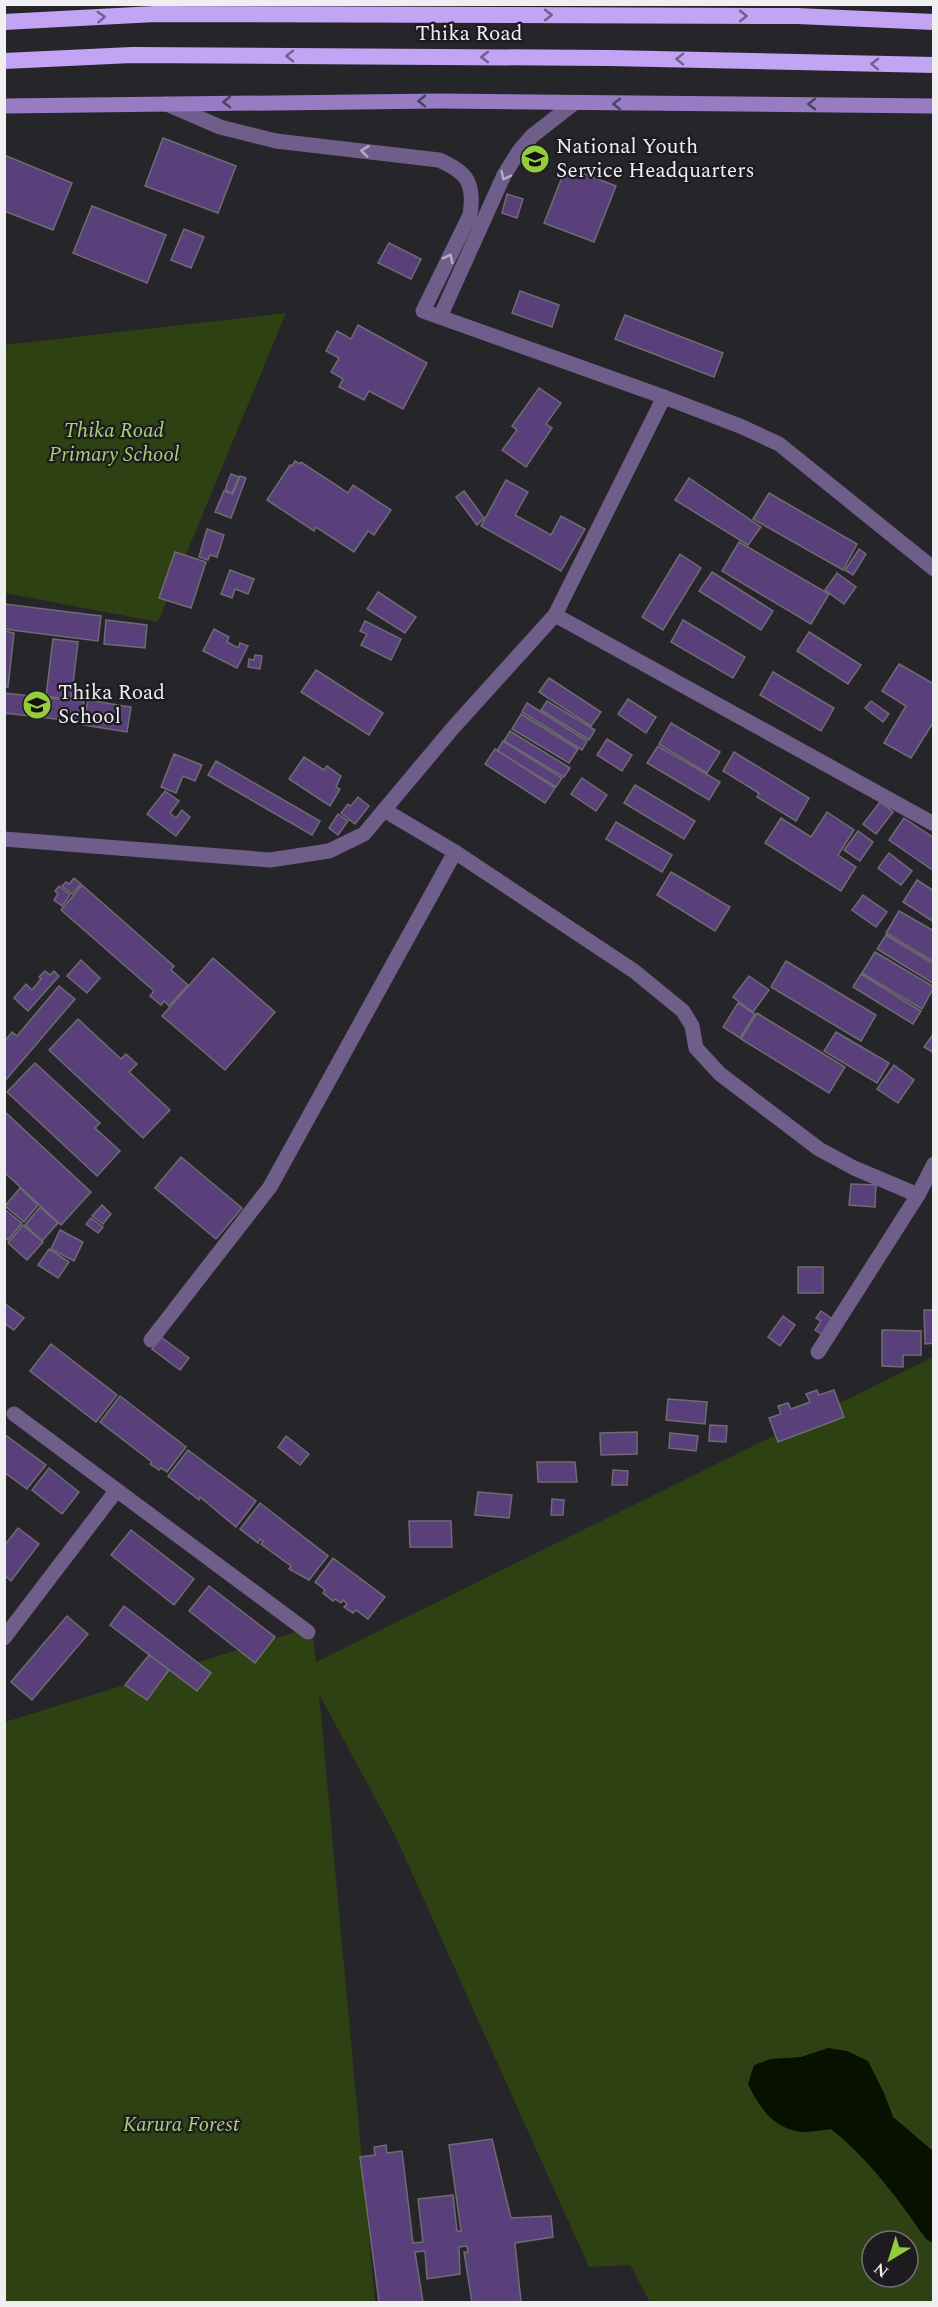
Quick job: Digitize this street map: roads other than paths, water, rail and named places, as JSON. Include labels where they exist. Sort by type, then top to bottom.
[{"type":"highway","points":[[4,14],[43,20]]},
{"type":"highway","name":"Thika Road","points":[[4,22],[178,14],[797,16],[933,22]]},
{"type":"highway","name":"Thika Road","points":[[4,61],[156,55],[597,57],[933,65]]},
{"type":"main road","points":[[4,106],[440,101],[933,106]]},
{"type":"street","points":[[166,103],[220,127],[276,141],[439,159],[457,168],[468,179],[473,199],[470,215],[423,311],[664,397],[740,426],[779,444],[933,569]]},
{"type":"street","points":[[440,317],[509,167],[532,136],[573,104]]},
{"type":"street","points":[[4,839],[270,860],[329,851],[364,834],[452,729],[555,615],[664,397]]},
{"type":"street","points":[[555,615],[933,824]]},
{"type":"street","points":[[384,810],[455,852],[634,971],[683,1011],[692,1026],[696,1048],[720,1074],[819,1149],[854,1168],[918,1195]]},
{"type":"street","points":[[151,1340],[270,1187],[455,852]]},
{"type":"street","points":[[818,1352],[918,1195],[933,1164]]},
{"type":"street","points":[[14,1414],[308,1632]]},
{"type":"street","points":[[4,1638],[116,1491]]},
{"type":"place","name":"National Youth Service Headquarters","points":[[535,159]]},
{"type":"place","name":"Thika Road School","points":[[37,705]]},
{"type":"park label","name":"Thika Road Primary School","points":[[114,443]]},
{"type":"park label","name":"Karura Forest","points":[[181,2125]]}]
